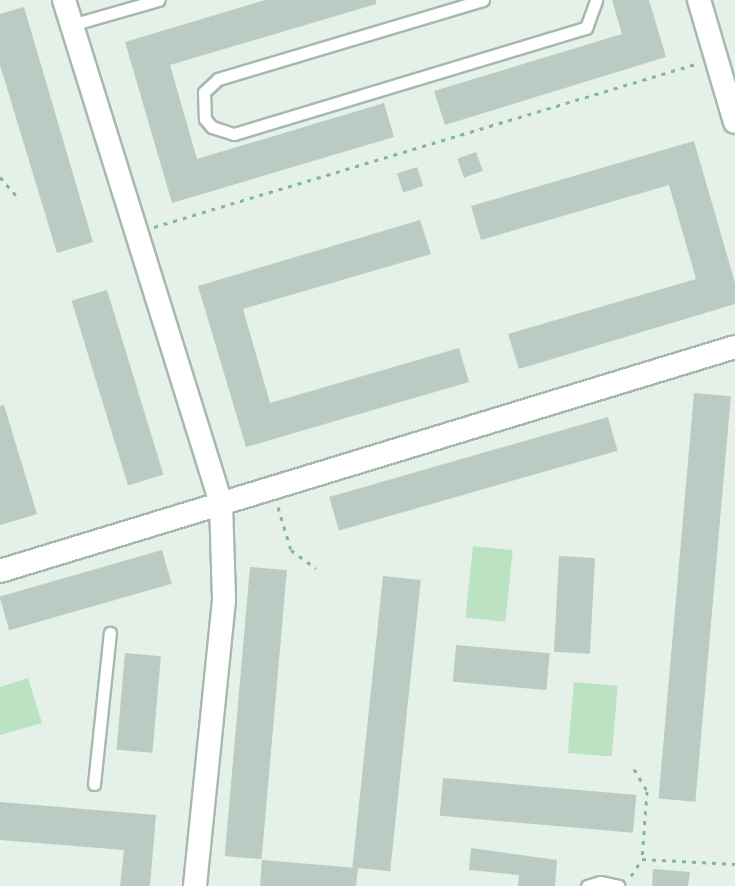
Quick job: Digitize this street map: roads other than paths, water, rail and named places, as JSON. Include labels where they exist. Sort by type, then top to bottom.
[{"type":"street","points":[[64,0],[221,503],[224,600],[195,886]]},
{"type":"street","points":[[699,0],[735,122]]},
{"type":"street","points":[[0,571],[735,347]]},
{"type":"lane","points":[[71,25],[159,0]]},
{"type":"lane","points":[[483,0],[218,79],[204,92],[205,119],[212,127],[234,134],[586,28],[596,0]]},
{"type":"lane","points":[[94,784],[110,633]]},
{"type":"lane","points":[[587,886],[619,886]]}]
